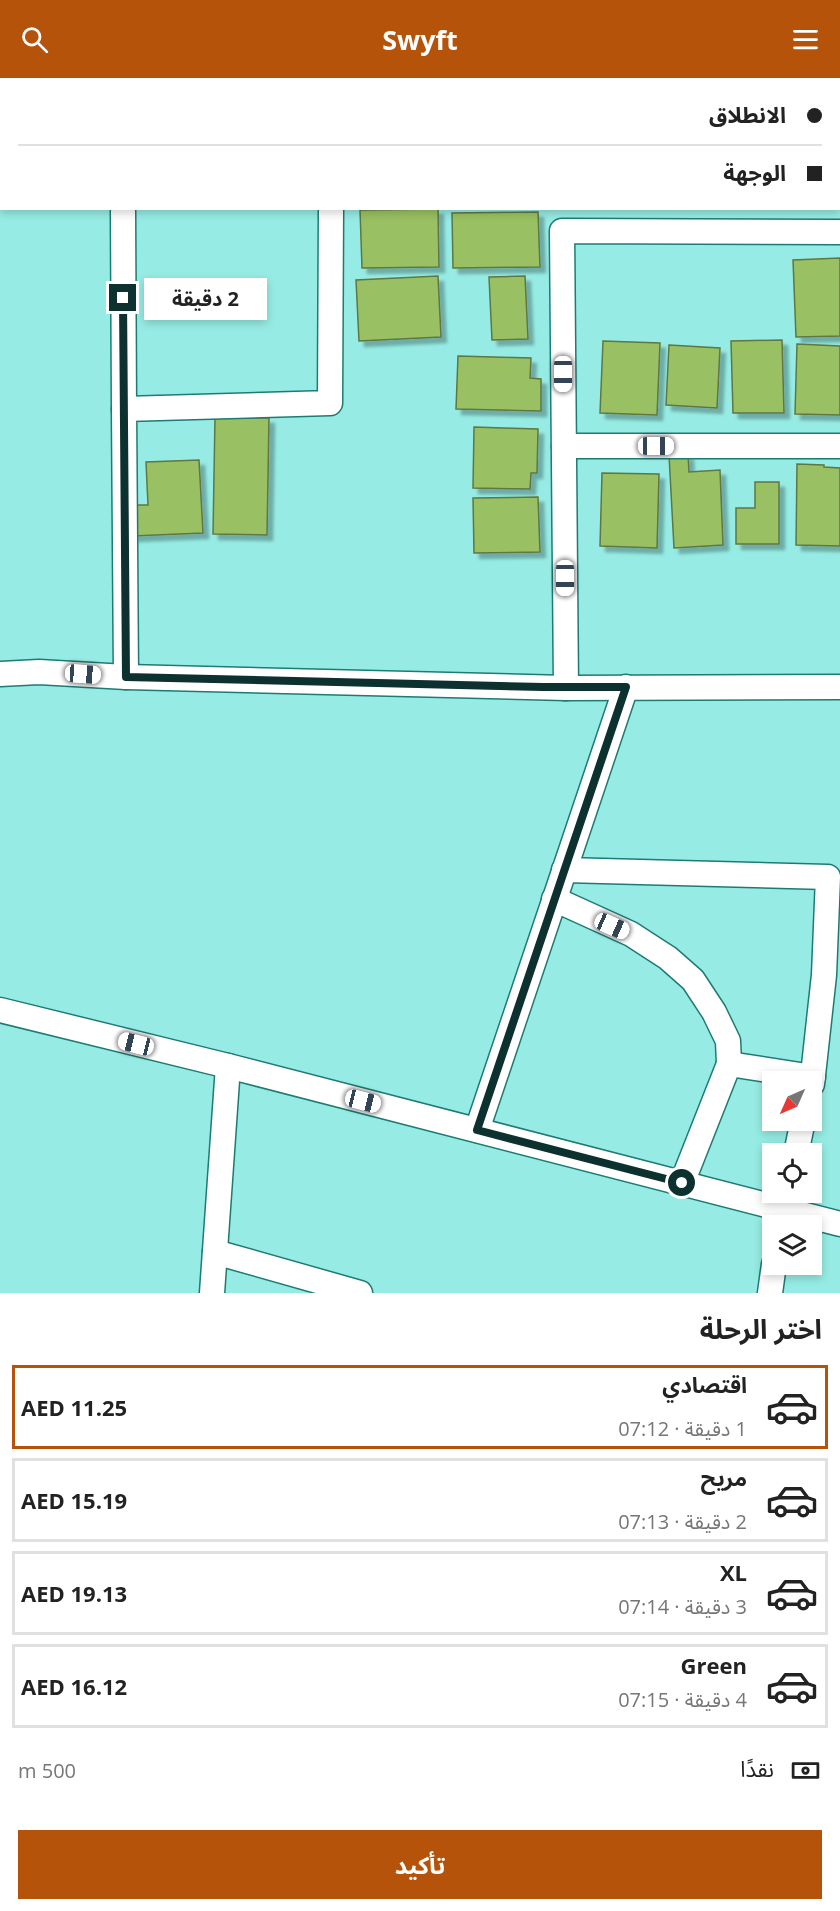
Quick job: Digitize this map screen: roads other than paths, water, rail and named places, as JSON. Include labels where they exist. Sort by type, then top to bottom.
[{"type":"street","points":[[123,210],[126,677]]},
{"type":"street","points":[[124,409],[330,404],[332,210]]},
{"type":"street","points":[[566,688],[562,231],[840,232]]},
{"type":"street","points":[[564,446],[840,446]]},
{"type":"street","points":[[0,674],[39,672],[126,677],[566,688],[840,687]]},
{"type":"street","points":[[477,1130],[626,687]]},
{"type":"street","points":[[564,870],[828,877],[824,975],[813,1071]]},
{"type":"street","points":[[554,899],[631,934],[668,958],[693,980],[714,1012],[728,1041],[729,1064],[682,1183]]},
{"type":"street","points":[[0,1010],[228,1066],[840,1224]]},
{"type":"street","points":[[729,1064],[763,1071]]},
{"type":"street","points":[[212,1293],[228,1066]]},
{"type":"street","points":[[215,1251],[360,1293]]},
{"type":"street","points":[[770,1293],[772,1275]]}]
